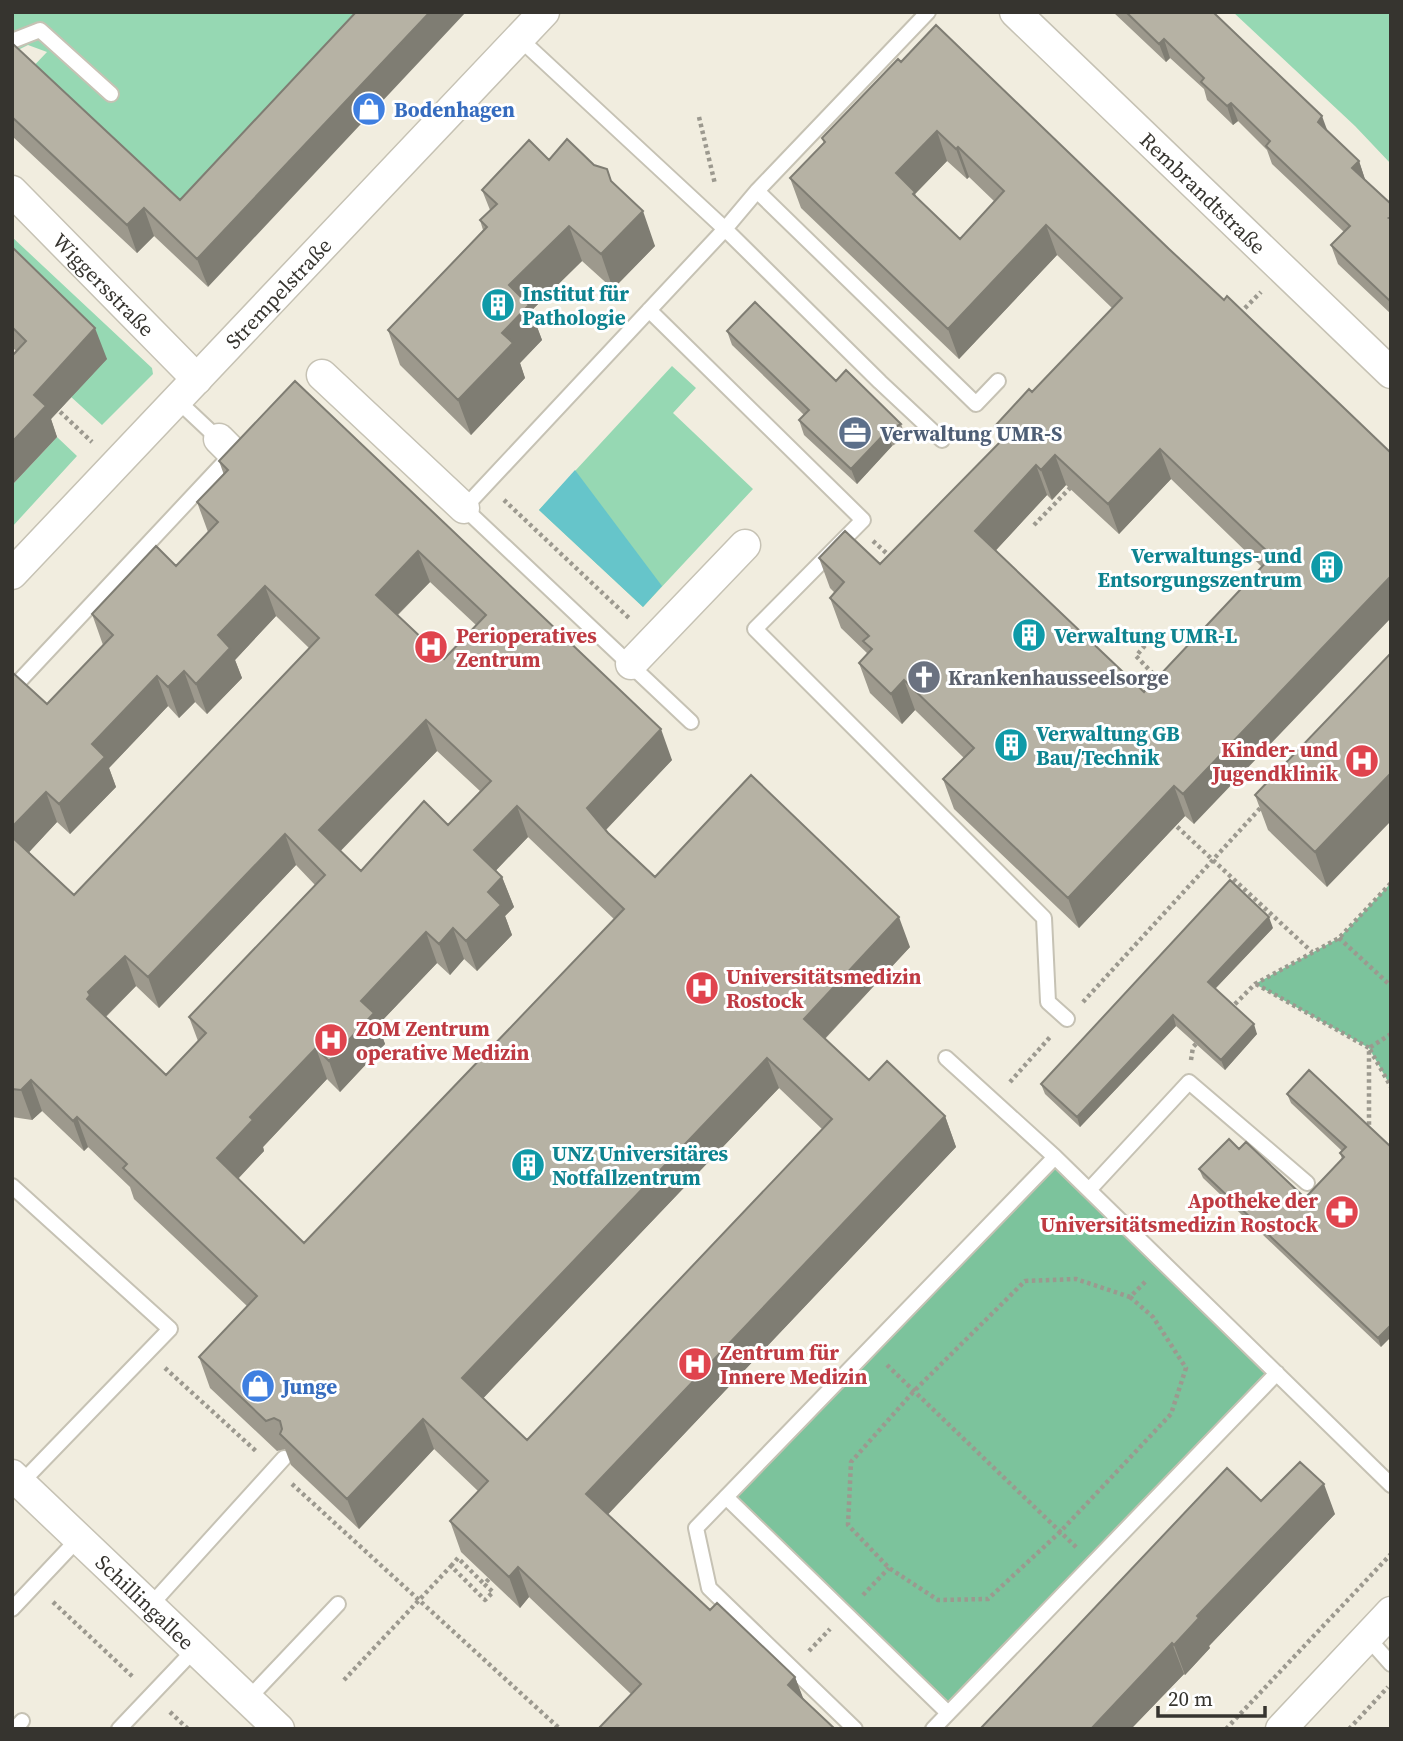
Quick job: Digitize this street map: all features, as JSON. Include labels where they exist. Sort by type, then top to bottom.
[{"type":"street","name":"Strempelstraße","points":[[12,575],[544,12]]},
{"type":"street","name":"Rembrandtstraße","points":[[1015,12],[1391,373]]},
{"type":"street","name":"Wiggersstraße","points":[[12,191],[197,379]]},
{"type":"street","points":[[323,375],[464,508]]},
{"type":"street","points":[[631,664],[745,545]]},
{"type":"street","name":"Schillingallee","points":[[16,1479],[279,1729]]},
{"type":"street","points":[[1281,1729],[1391,1612]]},
{"type":"lane","points":[[691,722],[464,508],[725,229],[757,191],[928,12]]},
{"type":"lane","points":[[12,41],[40,30],[111,94]]},
{"type":"lane","points":[[519,38],[725,229],[942,440]]},
{"type":"lane","points":[[757,191],[976,404],[998,381]]},
{"type":"lane","points":[[649,310],[863,520],[755,629],[1044,918],[1048,1002],[1067,1019]]},
{"type":"lane","points":[[12,689],[220,441],[177,400]]},
{"type":"lane","points":[[946,1058],[1055,1157],[1391,1485]]},
{"type":"lane","points":[[1089,1190],[1189,1082],[1307,1184]]},
{"type":"lane","points":[[855,1729],[709,1588],[696,1528],[1055,1157]]},
{"type":"lane","points":[[12,1186],[170,1329],[16,1479]]},
{"type":"lane","points":[[933,1729],[1277,1373]]},
{"type":"lane","points":[[149,1607],[284,1458]]},
{"type":"lane","points":[[726,1497],[948,1713]]},
{"type":"lane","points":[[12,1609],[78,1539]]},
{"type":"lane","points":[[248,1699],[338,1604]]},
{"type":"lane","points":[[1367,1637],[1391,1664]]},
{"type":"lane","points":[[119,1729],[195,1649]]},
{"type":"path","points":[[699,117],[725,229]]},
{"type":"path","points":[[1250,323],[1240,313],[1283,270]]},
{"type":"path","points":[[50,402],[116,465]]},
{"type":"path","points":[[1034,525],[1081,477]]},
{"type":"path","points":[[485,483],[654,641]]},
{"type":"path","points":[[857,526],[897,564]]},
{"type":"path","points":[[1154,635],[1136,656],[1169,689]]},
{"type":"path","points":[[992,1100],[1273,794]]},
{"type":"path","points":[[1164,814],[1312,952]]},
{"type":"path","points":[[1228,1011],[1255,984],[1339,938],[1391,883]]},
{"type":"path","points":[[1339,938],[1391,986]]},
{"type":"path","points":[[1255,984],[1368,1048],[1391,1087]]},
{"type":"path","points":[[1368,1048],[1391,1034]]},
{"type":"path","points":[[1189,1082],[1193,1047],[1202,1038]]},
{"type":"path","points":[[1368,1048],[1370,1134]]},
{"type":"path","points":[[1130,1297],[1163,1263]]},
{"type":"path","points":[[1076,1279],[1130,1297],[1153,1317],[1186,1368],[1171,1414],[1060,1532],[988,1599],[938,1600],[889,1568],[849,1525],[851,1462],[915,1391],[1025,1281],[1076,1279]]},
{"type":"path","points":[[870,1348],[1092,1564]]},
{"type":"path","points":[[1226,1729],[1391,1554]]},
{"type":"path","points":[[344,1680],[458,1558],[493,1592],[485,1600],[451,1566]]},
{"type":"path","points":[[864,1594],[889,1568]]},
{"type":"path","points":[[484,1584],[489,1579]]},
{"type":"path","points":[[36,1585],[188,1729]]},
{"type":"path","points":[[421,1600],[560,1729]]},
{"type":"path","points":[[816,1644],[830,1629]]},
{"type":"path","points":[[1349,1729],[1391,1684]]},
{"type":"green space","points":[[12,12],[391,12],[190,228],[26,74],[47,52],[28,45],[12,53]]},
{"type":"green space","points":[[1233,12],[1391,12],[1391,164],[1355,126]]},
{"type":"green space","points":[[12,237],[152,368],[153,374],[102,425],[70,396],[12,267]]},
{"type":"green space","points":[[672,366],[696,388],[673,413],[753,489],[643,607],[539,510]]},
{"type":"green space","points":[[57,437],[77,456],[12,527],[12,485]]},
{"type":"green space","points":[[1391,883],[1391,1087],[1369,1048],[1255,984],[1339,938]]},
{"type":"green space","points":[[1055,1157],[1277,1373],[948,1713],[726,1497]]},
{"type":"water","points":[[575,470],[662,586],[643,607],[539,510]]},
{"type":"building","points":[[356,12],[430,12],[197,259],[144,208],[127,225],[12,117],[12,43],[180,200]]},
{"type":"building","points":[[1126,12],[1213,12],[1322,116],[1318,122],[1359,161],[1352,168],[1391,204],[1391,302],[1331,245],[1350,226],[1266,146],[1270,141],[1231,103],[1227,106],[1201,82],[1204,78],[1164,39],[1159,44]]},
{"type":"building","points":[[936,25],[1169,249],[1224,300],[1227,296],[1391,453],[1391,576],[1183,794],[1174,786],[1068,898],[943,779],[974,748],[904,680],[891,694],[859,663],[872,649],[863,641],[869,636],[830,598],[844,582],[819,558],[845,531],[880,564],[1006,436],[995,426],[1029,389],[1032,392],[1122,298],[1046,225],[948,329],[790,178],[825,142],[822,138],[898,59],[901,62]],"holes":[[[937,131],[1004,191],[960,239],[913,194],[915,192],[896,173]],[[1160,449],[1272,556],[1144,692],[975,531],[1036,465],[1041,470],[1055,455],[1108,504]]]},
{"type":"building","points":[[567,139],[594,165],[607,169],[611,181],[643,211],[601,254],[569,226],[509,285],[529,305],[502,333],[513,343],[458,400],[388,330],[487,227],[480,220],[497,204],[482,190],[529,140],[549,160]]},
{"type":"building","points":[[12,247],[95,328],[34,395],[46,406],[12,442],[12,356],[26,341],[12,327]]},
{"type":"building","points":[[755,302],[836,381],[846,370],[901,424],[887,431],[851,469],[799,420],[809,410],[727,331]]},
{"type":"building","points":[[295,381],[661,729],[587,808],[608,833],[655,877],[751,775],[899,917],[804,1019],[869,1080],[887,1061],[945,1116],[586,1494],[710,1610],[717,1603],[795,1677],[788,1685],[835,1729],[598,1729],[641,1684],[518,1567],[509,1577],[450,1521],[488,1481],[423,1419],[347,1499],[280,1434],[280,1421],[274,1418],[266,1421],[199,1357],[257,1296],[123,1168],[127,1164],[77,1117],[73,1121],[31,1080],[21,1090],[12,1089],[12,837],[74,895],[319,638],[265,586],[218,635],[230,648],[196,684],[184,671],[168,687],[157,676],[92,744],[105,757],[59,804],[46,792],[12,827],[12,672],[47,704],[113,635],[92,614],[156,546],[176,566],[218,522],[197,502],[228,470],[219,461]],"holes":[[[418,551],[486,615],[444,659],[376,595]],[[426,720],[491,781],[448,825],[424,801],[361,871],[319,830]],[[517,806],[624,909],[304,1243],[217,1158],[253,1120],[250,1117],[316,1048],[329,1061],[374,1013],[361,1001],[426,932],[439,944],[453,928],[466,941],[501,905],[488,892],[502,877],[474,850]],[[285,834],[325,875],[189,1017],[206,1033],[166,1075],[87,999],[90,995],[88,992],[125,956],[148,977]],[[767,1058],[832,1119],[527,1440],[462,1378]]]},
{"type":"building","points":[[1391,653],[1391,773],[1315,852],[1255,795]]},
{"type":"building","points":[[1230,880],[1269,917],[1208,982],[1254,1024],[1221,1060],[1173,1015],[1077,1117],[1041,1084]]},
{"type":"building","name":"Apotheke der Universitätsmedizin Rostock","points":[[1309,1070],[1391,1147],[1391,1325],[1378,1338],[1199,1169],[1229,1139],[1239,1149],[1246,1142],[1305,1198],[1344,1157],[1340,1153],[1346,1147],[1287,1094]]},
{"type":"building","points":[[1300,1462],[1324,1484],[1197,1616],[1199,1618],[1174,1645],[1172,1643],[1091,1729],[980,1729],[1227,1468],[1261,1501]]},
{"type":"place","name":"Bodenhagen","points":[[369,109]]},
{"type":"place","name":"Institut für Pathologie","points":[[498,305]]},
{"type":"place","name":"Verwaltung UMR-S","points":[[855,433]]},
{"type":"place","name":"Verwaltungs- und Entsorgungszentrum","points":[[1327,567]]},
{"type":"place","name":"Verwaltung UMR-L","points":[[1029,635]]},
{"type":"place","name":"Perioperatives Zentrum","points":[[431,647]]},
{"type":"place","name":"Krankenhausseelsorge","points":[[924,677]]},
{"type":"place","name":"Verwaltung GB Bau/Technik","points":[[1011,745]]},
{"type":"place","name":"Kinder- und Jugendklinik","points":[[1362,761]]},
{"type":"place","name":"Universitätsmedizin Rostock","points":[[702,988]]},
{"type":"place","name":"ZOM Zentrum operative Medizin","points":[[331,1040]]},
{"type":"place","name":"UNZ Universitäres Notfallzentrum","points":[[528,1165]]},
{"type":"place","name":"Apotheke der Universitätsmedizin Rostock","points":[[1342,1212]]},
{"type":"place","name":"Zentrum für Innere Medizin","points":[[695,1364]]},
{"type":"place","name":"Junge","points":[[258,1386]]}]
